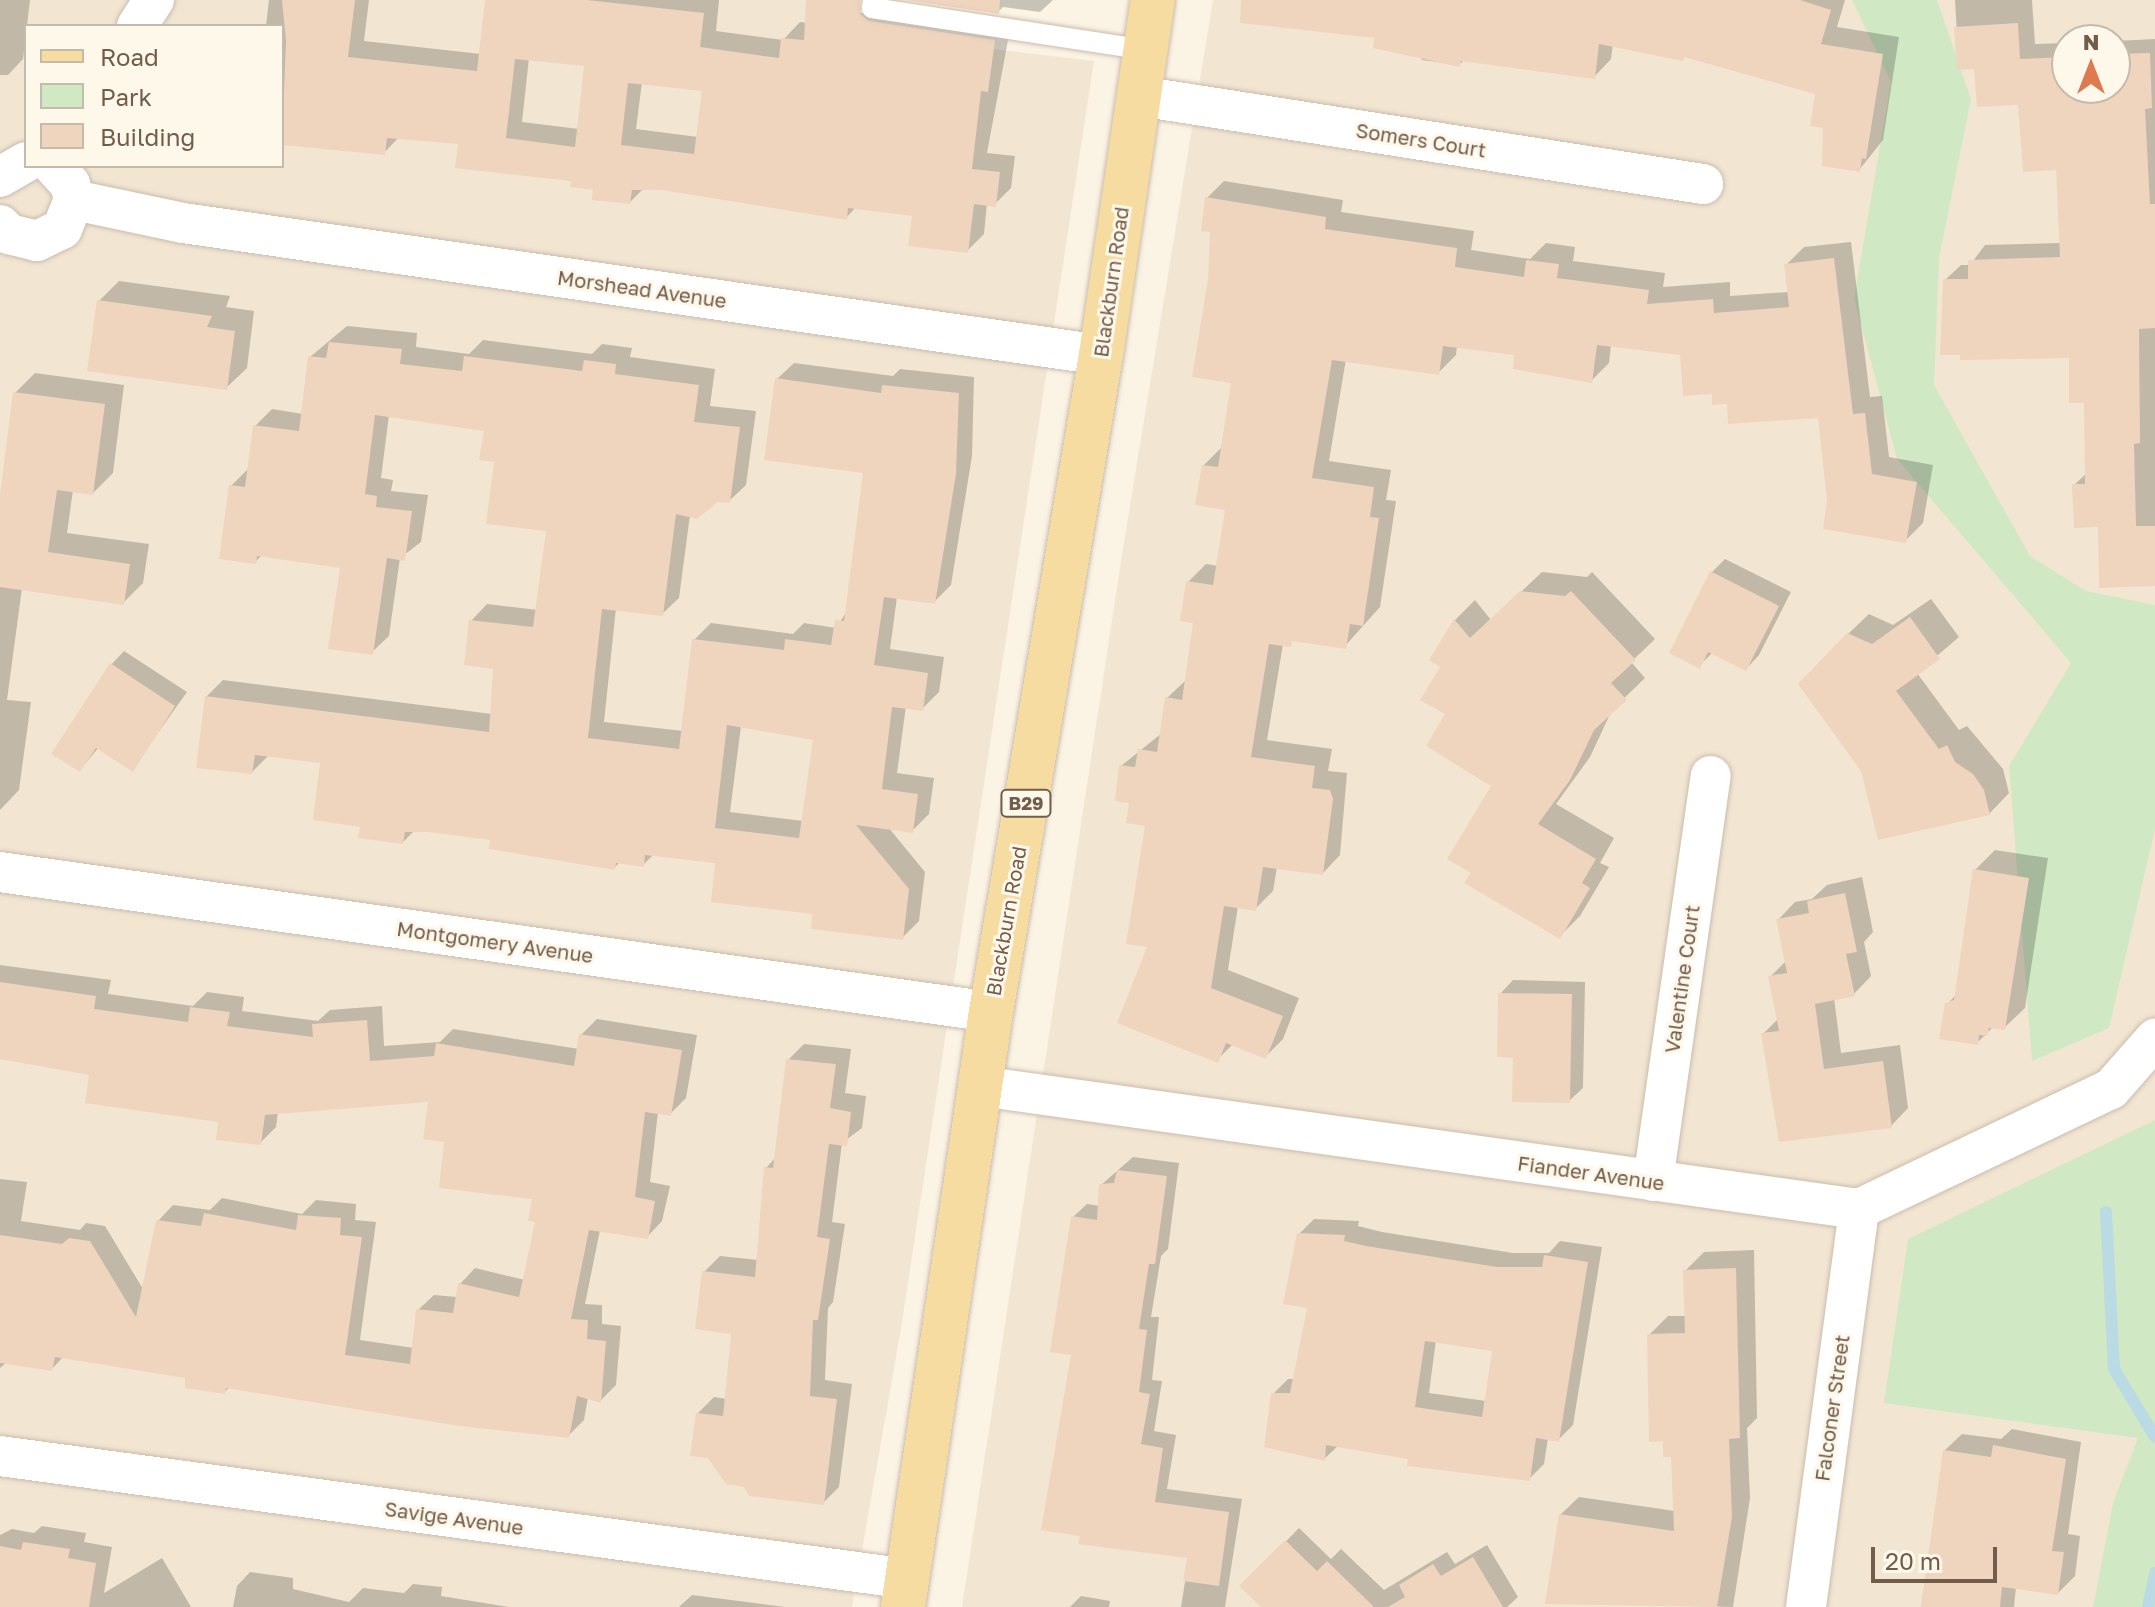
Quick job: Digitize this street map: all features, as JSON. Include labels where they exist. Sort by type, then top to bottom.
[{"type":"main road","name":"Blackburn Road","points":[[906,1593],[991,1012],[1101,355],[1153,0]]},
{"type":"street","points":[[138,24],[154,0]]},
{"type":"street","name":"Somers Court","points":[[1139,96],[1703,184]]},
{"type":"street","points":[[0,177],[24,163]]},
{"type":"street","name":"Morshead Avenue","points":[[8,244],[37,241],[67,189],[183,223],[1101,355]]},
{"type":"street","name":"Valentine Court","points":[[1653,1181],[1711,776]]},
{"type":"street","name":"Montgomery Avenue","points":[[0,872],[991,1012]]},
{"type":"street","points":[[1859,1209],[2111,1089],[2155,1039]]},
{"type":"street","name":"Fiander Avenue","points":[[980,1086],[1859,1209]]},
{"type":"street","name":"Falconer Street","points":[[1806,1607],[1859,1209]]},
{"type":"street","name":"Savige Avenue","points":[[0,1456],[906,1593]]},
{"type":"lane","points":[[873,0],[872,8],[1146,50]]},
{"type":"shaded area","points":[[0,0],[832,0],[827,29],[1094,61],[901,1329],[852,1607],[0,1607]]},
{"type":"shaded area","points":[[1213,0],[2155,0],[2155,1607],[962,1607],[1121,561]]},
{"type":"green space","points":[[1852,0],[1937,0],[1971,99],[1939,258],[1934,385],[2030,556],[2086,591],[2155,605],[2155,829],[2109,1028],[2032,1061],[2009,766],[2071,663],[1897,459],[1854,298],[1891,82]]},
{"type":"green space","points":[[2155,1120],[2155,1607],[2093,1607],[2113,1503],[2138,1438],[1884,1403],[1908,1239]]},
{"type":"building","points":[[282,0],[355,0],[348,57],[477,71],[485,0],[587,0],[704,13],[700,47],[779,58],[781,38],[804,40],[806,0],[860,0],[860,14],[869,21],[995,40],[988,92],[981,91],[972,169],[1000,172],[996,207],[974,204],[968,253],[908,246],[912,216],[848,208],[847,220],[662,190],[632,190],[630,204],[592,200],[593,190],[570,187],[571,181],[455,168],[458,144],[387,138],[385,155],[284,145],[286,40]],"holes":[[[515,59],[584,66],[575,147],[506,138]],[[628,83],[702,91],[694,154],[621,145]]]},
{"type":"building","points":[[906,0],[1000,0],[999,14]]},
{"type":"building","points":[[1241,0],[1800,0],[1831,10],[1821,44],[1883,54],[1866,159],[1862,158],[1860,172],[1822,166],[1823,128],[1810,126],[1815,94],[1684,57],[1683,61],[1599,44],[1595,79],[1461,61],[1460,67],[1373,48],[1374,38],[1240,23]]},
{"type":"building","points":[[2018,23],[2020,59],[2051,58],[2051,104],[2131,104],[2131,54],[2150,53],[2152,108],[2145,109],[2150,204],[2155,204],[2155,328],[2139,329],[2140,443],[2134,444],[2136,526],[2155,526],[2155,586],[2099,588],[2098,527],[2074,528],[2072,484],[2085,484],[2084,403],[2069,403],[2069,358],[1960,360],[1960,355],[1940,355],[1943,279],[1968,279],[1968,260],[2060,257],[2056,170],[2023,172],[2018,105],[1977,107],[1974,69],[1957,70],[1954,27]]},
{"type":"building","points":[[1205,197],[1326,217],[1325,229],[1457,248],[1455,267],[1524,277],[1526,260],[1559,264],[1557,278],[1649,290],[1647,304],[1713,299],[1714,313],[1789,307],[1784,264],[1834,258],[1853,414],[1865,413],[1872,474],[1917,482],[1906,543],[1823,529],[1827,500],[1818,418],[1728,424],[1727,404],[1712,405],[1712,394],[1683,396],[1680,355],[1597,345],[1592,383],[1513,369],[1514,355],[1443,346],[1439,375],[1332,360],[1312,478],[1374,487],[1370,517],[1379,518],[1363,626],[1350,624],[1346,649],[1292,641],[1291,647],[1269,644],[1251,757],[1315,766],[1312,788],[1330,790],[1333,799],[1323,875],[1263,867],[1256,911],[1224,906],[1211,988],[1283,1016],[1266,1059],[1226,1043],[1218,1063],[1117,1023],[1147,947],[1126,944],[1145,826],[1126,823],[1129,803],[1115,801],[1119,765],[1135,767],[1138,749],[1157,752],[1165,697],[1182,700],[1193,623],[1180,621],[1186,581],[1213,585],[1225,510],[1195,505],[1202,465],[1218,467],[1231,383],[1192,377],[1208,279],[1210,232],[1201,231]]},
{"type":"building","points":[[97,300],[212,316],[207,327],[235,331],[227,390],[87,371]]},
{"type":"building","points":[[329,342],[402,349],[400,364],[462,371],[464,356],[582,371],[584,360],[616,364],[615,374],[699,385],[694,422],[740,427],[730,503],[718,502],[697,519],[676,514],[663,616],[602,609],[588,738],[679,749],[692,639],[784,650],[785,639],[831,645],[835,620],[844,621],[863,473],[764,460],[775,378],[881,393],[882,385],[959,393],[956,474],[935,604],[884,597],[874,665],[928,673],[923,711],[892,707],[882,789],[918,794],[913,833],[856,825],[909,889],[903,940],[811,929],[812,914],[711,902],[715,863],[645,855],[644,867],[616,863],[615,870],[489,849],[490,840],[428,832],[405,832],[403,844],[358,838],[360,827],[313,820],[320,763],[255,755],[252,774],[196,768],[205,696],[489,732],[493,669],[464,665],[469,620],[533,627],[546,531],[486,524],[494,462],[479,460],[484,431],[375,415],[365,494],[377,496],[376,507],[412,511],[405,561],[387,558],[373,655],[328,649],[340,568],[257,556],[256,564],[219,559],[229,485],[245,487],[253,425],[299,431],[308,356],[326,358]],"holes":[[[727,725],[813,740],[799,838],[715,828]]]},
{"type":"building","points":[[13,392],[105,404],[93,495],[57,490],[48,552],[130,564],[124,605],[0,587],[0,495]]},
{"type":"building","points":[[1710,571],[1779,606],[1746,671],[1708,652],[1700,669],[1669,653]]},
{"type":"building","points":[[1520,591],[1565,596],[1571,591],[1636,660],[1611,683],[1627,700],[1594,730],[1570,780],[1538,824],[1596,859],[1582,883],[1590,888],[1560,939],[1464,883],[1471,873],[1447,859],[1491,786],[1426,746],[1445,714],[1420,700],[1440,667],[1429,660],[1454,619],[1470,638]]},
{"type":"building","points":[[1910,617],[1940,659],[1896,691],[1939,749],[1947,745],[1955,762],[1973,774],[1984,790],[1990,815],[1878,840],[1861,771],[1798,684],[1847,633],[1872,644]]},
{"type":"building","points":[[110,663],[175,706],[133,772],[96,748],[80,772],[51,754]]},
{"type":"building","points":[[1973,869],[2029,878],[2005,1030],[1989,1028],[1987,1036],[1979,1035],[1978,1045],[1939,1039],[1945,1003],[1954,1000]]},
{"type":"building","points":[[1845,893],[1857,952],[1846,954],[1855,996],[1815,1004],[1824,1069],[1883,1061],[1892,1128],[1779,1142],[1761,1033],[1779,1031],[1768,976],[1787,973],[1776,919],[1809,913],[1807,901]]},
{"type":"building","points":[[0,982],[96,996],[94,1009],[188,1022],[190,1007],[230,1012],[227,1026],[313,1037],[312,1024],[367,1020],[370,1061],[434,1056],[436,1043],[574,1066],[579,1034],[682,1050],[671,1116],[645,1112],[635,1197],[655,1201],[648,1239],[589,1230],[571,1319],[588,1320],[587,1339],[606,1341],[601,1403],[577,1396],[569,1438],[459,1426],[226,1388],[225,1394],[185,1388],[185,1378],[55,1357],[52,1371],[0,1363],[0,1235],[62,1244],[69,1238],[90,1241],[136,1317],[156,1220],[201,1226],[204,1213],[296,1230],[298,1215],[341,1218],[340,1235],[362,1237],[345,1355],[410,1364],[416,1309],[453,1313],[458,1283],[519,1297],[535,1222],[528,1221],[532,1199],[439,1188],[444,1142],[423,1139],[428,1102],[265,1115],[261,1145],[216,1140],[218,1122],[85,1103],[89,1075],[0,1059]]},
{"type":"building","points":[[1498,993],[1572,994],[1570,1103],[1512,1102],[1513,1058],[1497,1057]]},
{"type":"building","points":[[786,1059],[836,1064],[830,1108],[851,1112],[847,1146],[829,1144],[817,1237],[830,1239],[818,1320],[813,1320],[810,1396],[837,1399],[824,1505],[749,1496],[744,1487],[726,1484],[708,1458],[690,1456],[696,1413],[723,1416],[731,1334],[695,1329],[702,1271],[755,1277],[764,1167],[773,1168]]},
{"type":"building","points":[[1117,1170],[1167,1176],[1155,1264],[1149,1264],[1139,1329],[1147,1330],[1139,1392],[1150,1394],[1141,1444],[1163,1448],[1155,1502],[1229,1512],[1219,1586],[1183,1581],[1187,1558],[1078,1544],[1080,1536],[1041,1530],[1071,1355],[1050,1352],[1071,1216],[1097,1220],[1099,1184],[1114,1183]]},
{"type":"building","points":[[1297,1233],[1345,1235],[1344,1241],[1366,1246],[1497,1267],[1542,1267],[1544,1255],[1588,1262],[1559,1442],[1536,1438],[1530,1481],[1407,1466],[1408,1459],[1326,1445],[1325,1461],[1264,1447],[1271,1393],[1290,1393],[1307,1308],[1283,1304]],"holes":[[[1425,1341],[1492,1351],[1482,1417],[1415,1407]]]},
{"type":"building","points":[[1736,1268],[1740,1438],[1729,1439],[1732,1517],[1717,1607],[1545,1604],[1559,1514],[1674,1531],[1671,1457],[1663,1457],[1663,1441],[1649,1442],[1647,1334],[1685,1333],[1683,1270]]},
{"type":"building","points":[[1993,1445],[2066,1459],[2052,1551],[2064,1552],[2058,1595],[2002,1587],[2000,1607],[1921,1607],[1943,1450],[1991,1457]]},
{"type":"building","points":[[1285,1540],[1317,1571],[1327,1561],[1374,1607],[1261,1607],[1239,1586]]},
{"type":"building","points":[[23,1542],[70,1549],[68,1558],[96,1563],[89,1607],[0,1607],[0,1546],[21,1550]]},
{"type":"building","points":[[1473,1557],[1503,1607],[1388,1607],[1405,1597],[1399,1585],[1433,1564],[1441,1576]]},
{"type":"waterway","points":[[2106,1212],[2114,1369],[2155,1437]]},
{"type":"waterway","points":[[2148,1607],[2155,1573]]}]
